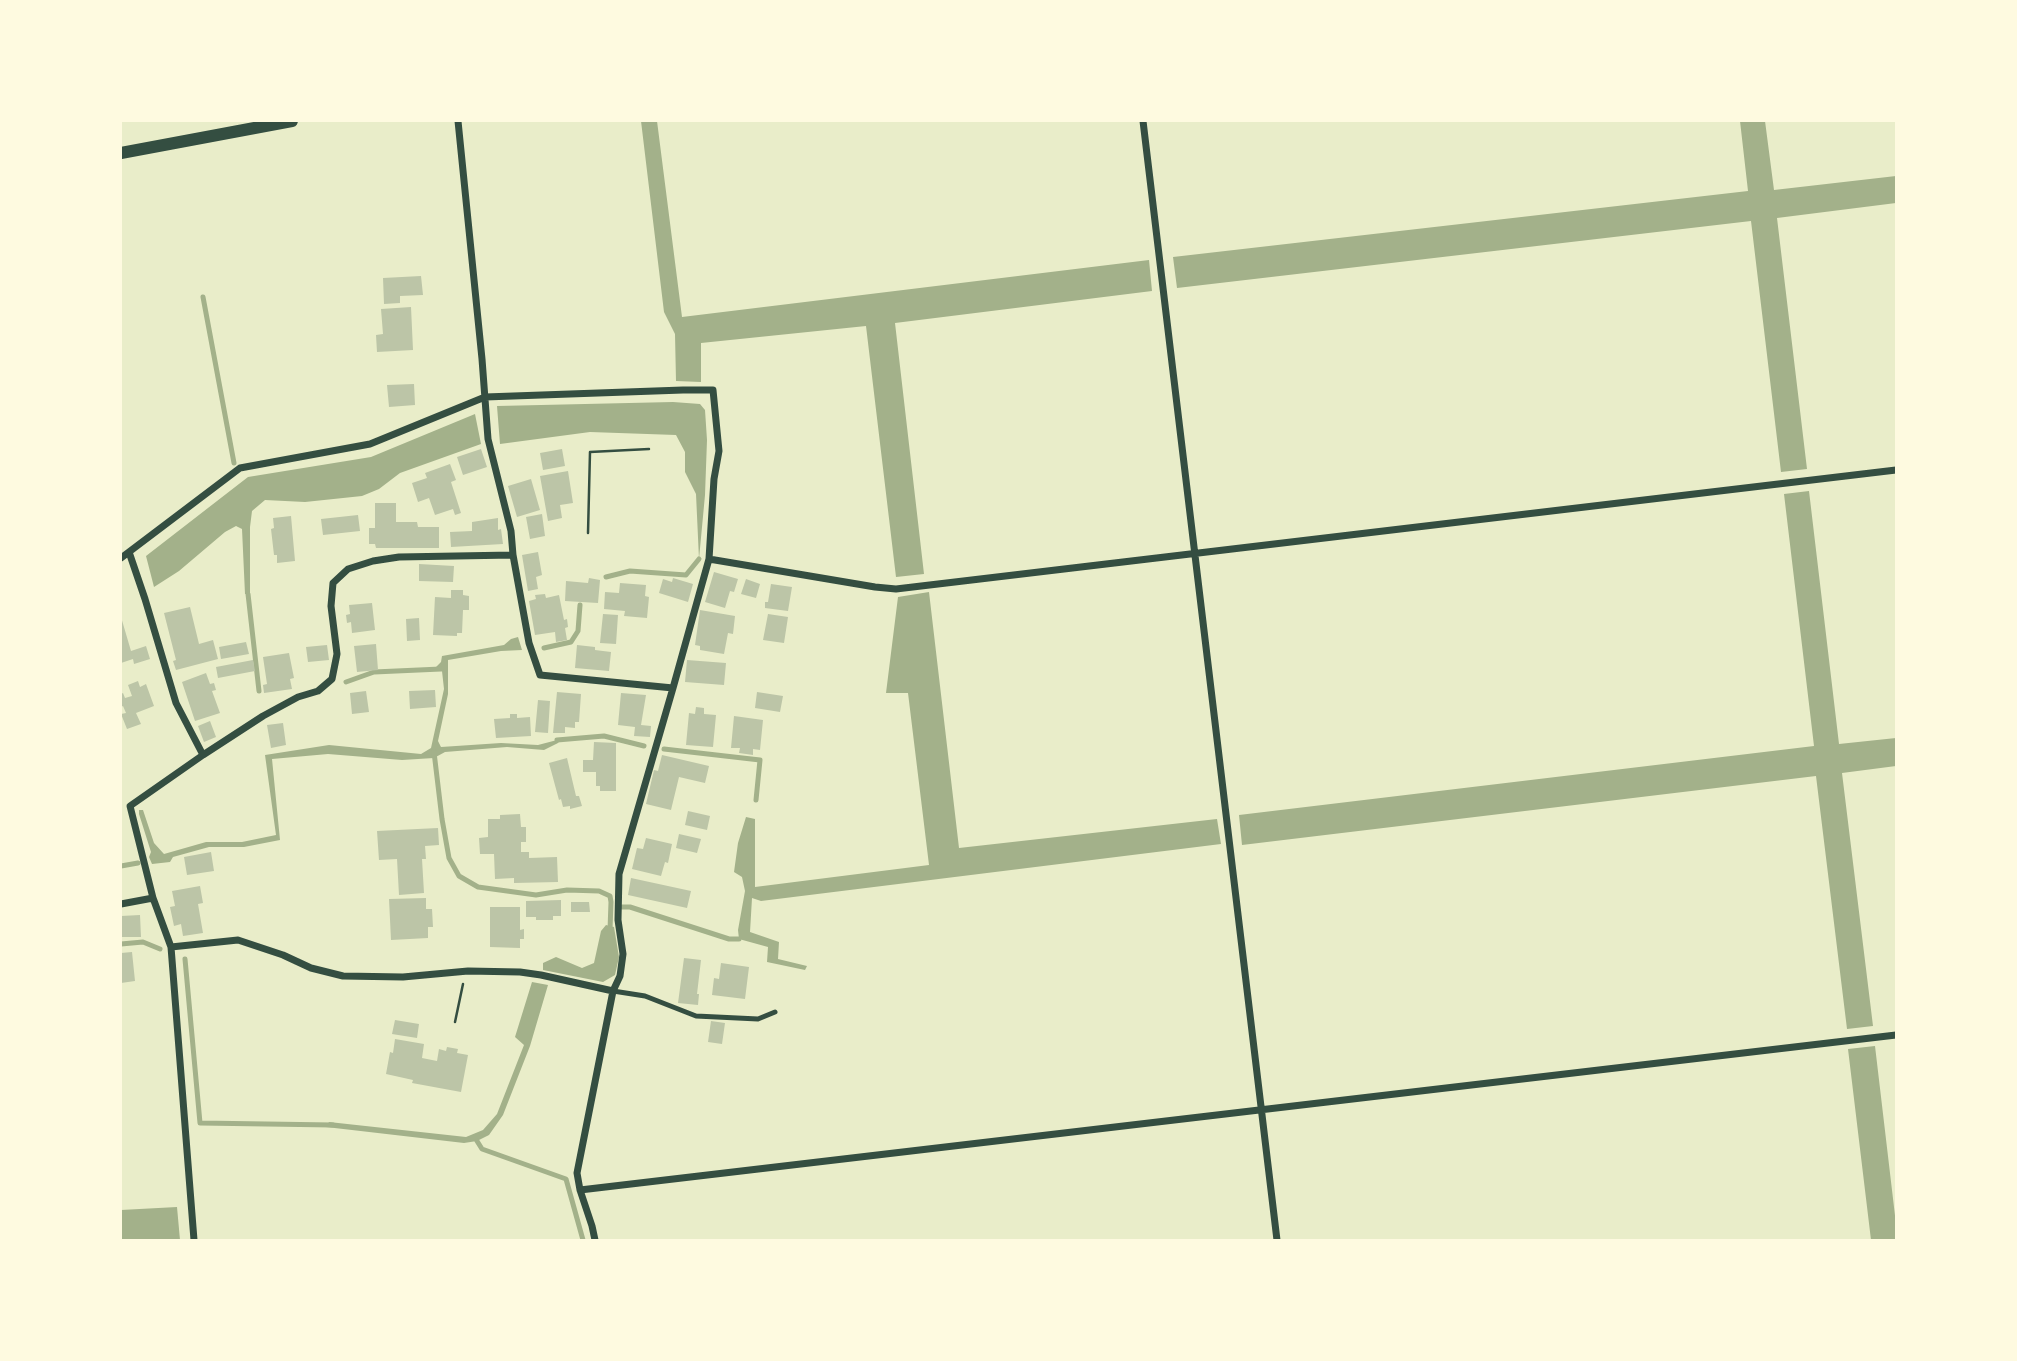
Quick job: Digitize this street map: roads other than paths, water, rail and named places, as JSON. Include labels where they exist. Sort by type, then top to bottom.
[{"type":"street","points":[[121,153],[292,121]]},
{"type":"street","points":[[458,121],[488,439],[512,531],[513,555],[529,643],[540,675],[673,688]]},
{"type":"street","points":[[1143,121],[1277,1240]]},
{"type":"street","points":[[121,558],[240,468],[370,444],[485,397],[713,390],[719,451],[714,479],[709,559],[619,874],[618,920],[623,954],[621,976],[613,991],[577,1173],[595,1240]]},
{"type":"street","points":[[709,559],[896,589],[1896,470]]},
{"type":"street","points":[[129,552],[176,703],[203,755]]},
{"type":"street","points":[[194,1240],[171,947],[153,898],[130,806],[263,716],[298,697],[318,691],[332,679],[337,654],[331,606],[333,583],[348,569],[399,557],[513,555]]},
{"type":"street","points":[[121,904],[153,898]]},
{"type":"street","points":[[171,947],[239,940],[311,968],[343,976],[403,976],[468,971],[541,975],[613,991]]},
{"type":"street","points":[[580,1190],[1896,1035]]},
{"type":"lane","points":[[613,991],[645,996],[696,1016],[758,1019],[775,1012]]},
{"type":"waterway","points":[[203,297],[234,463]]},
{"type":"waterway","points":[[606,577],[630,571],[686,575],[699,559]]},
{"type":"waterway","points":[[248,594],[259,691]]},
{"type":"waterway","points":[[544,648],[571,642],[578,631],[580,605]]},
{"type":"waterway","points":[[346,682],[374,672],[441,669]]},
{"type":"waterway","points":[[557,740],[604,736],[644,746]]},
{"type":"waterway","points":[[664,749],[760,760],[756,800]]},
{"type":"waterway","points":[[434,752],[449,858],[459,876],[478,887],[536,895],[567,890],[599,891],[610,896],[610,930]]},
{"type":"waterway","points":[[121,866],[138,863]]},
{"type":"waterway","points":[[622,907],[630,907],[729,939],[739,939]]},
{"type":"waterway","points":[[121,944],[143,942],[160,949]]},
{"type":"waterway","points":[[185,959],[200,1123],[333,1125]]},
{"type":"waterway","points":[[477,1141],[482,1149],[566,1179],[583,1240]]}]
